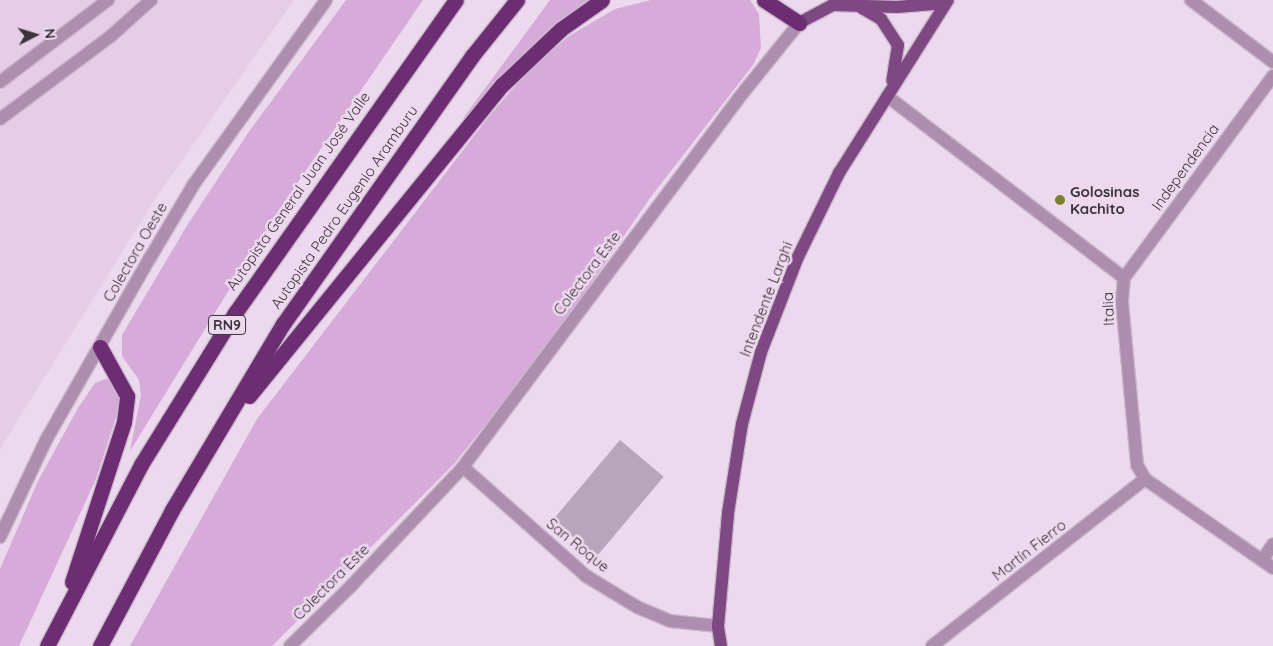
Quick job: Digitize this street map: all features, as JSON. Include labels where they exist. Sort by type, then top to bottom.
[{"type":"highway","points":[[438,22],[449,0]]},
{"type":"highway","name":"RN9","points":[[438,22],[456,0]]},
{"type":"highway","name":"Autopista Pedro Eugenio Aramburu","points":[[212,442],[283,324],[347,231],[472,56],[517,0]]},
{"type":"highway","points":[[100,646],[212,442],[502,85],[560,28],[602,0]]},
{"type":"highway","points":[[764,0],[799,22]]},
{"type":"highway","name":"Autopista General Juan José Valle","points":[[47,646],[142,463],[235,313],[438,22]]},
{"type":"highway","points":[[60,619],[124,422],[128,396],[100,347]]},
{"type":"main road","name":"Colectora Este","points":[[799,22],[834,5],[915,7],[947,1]]},
{"type":"main road","name":"Intendente Larghi","points":[[721,646],[718,626],[728,513],[742,424],[761,352],[796,259],[839,173],[947,1]]},
{"type":"main road","points":[[857,6],[882,19],[892,31],[898,45],[897,64],[887,96]]},
{"type":"street","points":[[0,82],[108,0]]},
{"type":"street","points":[[0,119],[111,36],[150,0]]},
{"type":"street","name":"Colectora Oeste","points":[[0,537],[46,440],[194,184],[326,0]]},
{"type":"street","points":[[1191,0],[1273,62]]},
{"type":"street","name":"Colectora Este","points":[[290,646],[352,586],[463,467],[738,99],[799,22]]},
{"type":"street","name":"Independencia","points":[[1124,278],[1273,76]]},
{"type":"street","name":"Italia","points":[[887,96],[1124,278],[1122,302],[1137,465],[1145,479]]},
{"type":"street","name":"San Roque","points":[[463,467],[586,576],[636,607],[670,621],[718,626]]},
{"type":"street","points":[[1145,479],[1273,568]]},
{"type":"street","name":"Martín Fierro","points":[[932,646],[1145,479]]},
{"type":"street","points":[[1262,560],[1273,544]]},
{"type":"shaded area","points":[[0,0],[294,0],[155,199],[0,449]]},
{"type":"shaded area","points":[[346,0],[423,0],[272,220],[130,451],[141,395],[139,380],[122,356],[122,335],[188,224],[248,133]]},
{"type":"shaded area","points":[[550,0],[592,0],[466,120],[464,117]]},
{"type":"shaded area","points":[[651,0],[750,0],[759,14],[761,48],[753,65],[650,198],[546,349],[454,464],[272,646],[130,646],[257,419],[490,115],[529,70],[569,36],[615,9]]},
{"type":"shaded area","points":[[105,379],[112,379],[121,388],[119,408],[96,479],[19,646],[0,646],[0,569],[38,481],[78,408],[95,383]]},
{"type":"building","points":[[620,440],[664,477],[596,557],[553,520]]},
{"type":"place","name":"Golosinas Kachito","points":[[1060,200]]}]
